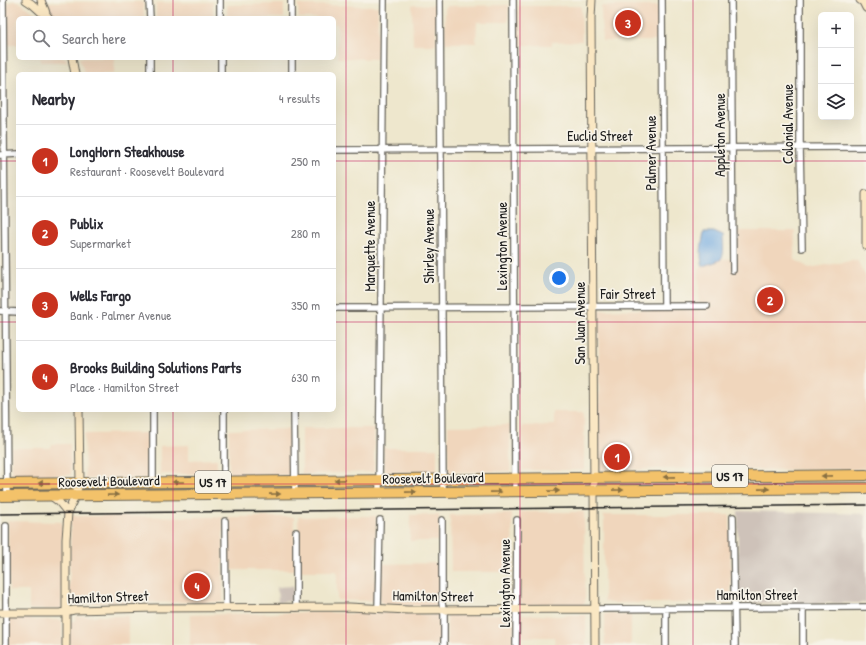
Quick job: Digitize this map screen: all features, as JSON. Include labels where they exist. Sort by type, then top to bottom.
[{"type":"highway","name":"Roosevelt Boulevard","points":[[4,483],[866,475]]},
{"type":"highway","points":[[669,490],[684,484],[713,483],[720,481],[723,476]]},
{"type":"highway","points":[[853,488],[866,484]]},
{"type":"highway","name":"Roosevelt Boulevard","points":[[4,496],[866,488]]},
{"type":"street","points":[[3,0],[2,154],[4,496]]},
{"type":"street","points":[[29,2],[36,3],[41,0],[47,16]]},
{"type":"street","points":[[150,0],[150,16]]},
{"type":"street","points":[[220,0],[220,16]]},
{"type":"street","points":[[291,0],[291,16]]},
{"type":"street","name":"Marquette Avenue","points":[[379,493],[384,0]]},
{"type":"street","name":"Shirley Avenue","points":[[440,0],[443,492]]},
{"type":"street","name":"Lexington Avenue","points":[[513,0],[516,492]]},
{"type":"street","name":"San Juan Avenue","points":[[592,0],[595,645]]},
{"type":"street","name":"Palmer Avenue","points":[[662,0],[664,306]]},
{"type":"street","name":"Appleton Avenue","points":[[731,0],[733,270]]},
{"type":"street","name":"Colonial Avenue","points":[[800,0],[802,248]]},
{"type":"street","points":[[29,2],[47,16]]},
{"type":"street","points":[[72,60],[76,72]]},
{"type":"street","points":[[150,60],[150,72]]},
{"type":"street","points":[[221,60],[221,72]]},
{"type":"street","points":[[292,60],[292,72]]},
{"type":"street","name":"Euclid Street","points":[[336,150],[866,147]]},
{"type":"street","points":[[2,154],[16,154]]},
{"type":"street","points":[[866,194],[866,246]]},
{"type":"street","name":"Fair Street","points":[[336,308],[707,306]]},
{"type":"street","points":[[3,312],[16,312]]},
{"type":"street","points":[[66,645],[66,539],[68,513],[80,483],[79,412]]},
{"type":"street","points":[[152,412],[153,482]]},
{"type":"street","points":[[224,412],[224,494]]},
{"type":"street","points":[[294,412],[296,494]]},
{"type":"street","points":[[50,496],[59,502],[68,513]]},
{"type":"street","points":[[733,517],[735,645]]},
{"type":"street","points":[[378,608],[380,520]]},
{"type":"street","points":[[442,520],[442,603],[444,645]]},
{"type":"street","name":"Lexington Avenue","points":[[516,645],[517,520]]},
{"type":"street","points":[[225,522],[226,608]]},
{"type":"street","points":[[6,526],[3,613],[6,645]]},
{"type":"street","points":[[296,532],[296,608]]},
{"type":"street","name":"Hamilton Street","points":[[3,613],[60,613],[74,610],[226,608],[378,608],[443,610],[866,607]]},
{"type":"street","points":[[666,608],[666,645]]},
{"type":"street","points":[[803,608],[803,645]]},
{"type":"shaded area","points":[[13,1],[18,1],[39,16],[16,16],[16,45],[7,45],[7,4]]},
{"type":"shaded area","points":[[48,2],[143,2],[144,16],[55,16],[48,8]]},
{"type":"shaded area","points":[[213,2],[213,16],[156,16],[156,3]]},
{"type":"shaded area","points":[[284,4],[284,16],[227,16],[227,5]]},
{"type":"shaded area","points":[[298,5],[378,6],[377,59],[338,58],[336,16],[299,16]]},
{"type":"shaded area","points":[[412,5],[436,5],[436,45],[413,45]]},
{"type":"shaded area","points":[[509,5],[508,22],[477,22],[476,43],[445,43],[445,6]]},
{"type":"shaded area","points":[[517,6],[581,6],[582,41],[552,42],[552,45],[517,45]]},
{"type":"shaded area","points":[[601,6],[658,6],[658,41],[602,41]]},
{"type":"shaded area","points":[[40,60],[66,60],[67,62],[40,62]]},
{"type":"shaded area","points":[[80,60],[115,60],[114,72],[84,72]]},
{"type":"shaded area","points":[[737,231],[795,231],[794,259],[809,268],[857,260],[866,277],[866,469],[734,470],[716,468],[601,470],[599,467],[599,310],[693,309],[699,301],[699,269],[721,259],[736,259]]},
{"type":"shaded area","points":[[554,412],[584,412],[584,470],[523,470],[522,426],[554,425]]},
{"type":"shaded area","points":[[510,425],[510,471],[448,472],[448,426]]},
{"type":"shaded area","points":[[302,428],[374,428],[374,472],[302,474]]},
{"type":"shaded area","points":[[289,429],[290,475],[229,476],[229,430]]},
{"type":"shaded area","points":[[148,433],[149,478],[85,479],[84,434]]},
{"type":"shaded area","points":[[52,444],[70,444],[71,475],[12,475],[11,448],[51,448]]},
{"type":"shaded area","points":[[189,445],[189,460],[217,459],[217,474],[160,474],[160,446]]},
{"type":"shaded area","points":[[383,448],[437,448],[437,472],[385,472]]},
{"type":"shaded area","points":[[738,511],[866,514],[866,603],[738,603]]},
{"type":"shaded area","points":[[519,512],[584,512],[585,602],[582,606],[527,606],[522,604],[520,599]]},
{"type":"shaded area","points":[[512,514],[513,572],[451,572],[450,515]]},
{"type":"shaded area","points":[[410,515],[439,515],[439,541],[410,541]]},
{"type":"shaded area","points":[[604,515],[730,515],[731,603],[609,603],[604,601]]},
{"type":"shaded area","points":[[71,516],[223,517],[223,602],[69,603]]},
{"type":"shaded area","points":[[376,516],[375,601],[337,600],[337,571],[300,571],[298,517]]},
{"type":"shaded area","points":[[229,517],[294,517],[295,570],[228,570]]},
{"type":"shaded area","points":[[8,521],[62,522],[62,609],[29,610],[29,591],[9,591]]},
{"type":"shaded area","points":[[439,563],[440,603],[436,607],[385,605],[381,603],[380,564]]},
{"type":"shaded area","points":[[293,586],[294,601],[278,602],[277,587]]},
{"type":"shaded area","points":[[326,612],[356,614],[358,612],[441,615],[442,645],[190,645],[190,615]]},
{"type":"shaded area","points":[[512,614],[514,616],[514,645],[447,645],[448,615]]},
{"type":"shaded area","points":[[521,614],[554,616],[586,615],[586,645],[555,645],[554,637],[519,637],[519,616]]},
{"type":"shaded area","points":[[605,614],[631,615],[631,645],[605,645]]},
{"type":"shaded area","points":[[76,616],[128,616],[128,645],[69,645],[69,621],[75,621]]},
{"type":"shaded area","points":[[10,618],[62,620],[62,645],[8,645],[8,621]]},
{"type":"water","points":[[704,232],[714,232],[723,236],[724,248],[721,259],[703,266],[701,254]]},
{"type":"railway","points":[[0,514],[866,505]]},
{"type":"place","name":"Wells Fargo","points":[[628,23]]},
{"type":"place","name":"Publix","points":[[770,300]]},
{"type":"place","name":"LongHorn Steakhouse","points":[[617,457]]},
{"type":"place","name":"Brooks Building Solutions Parts","points":[[197,586]]}]
